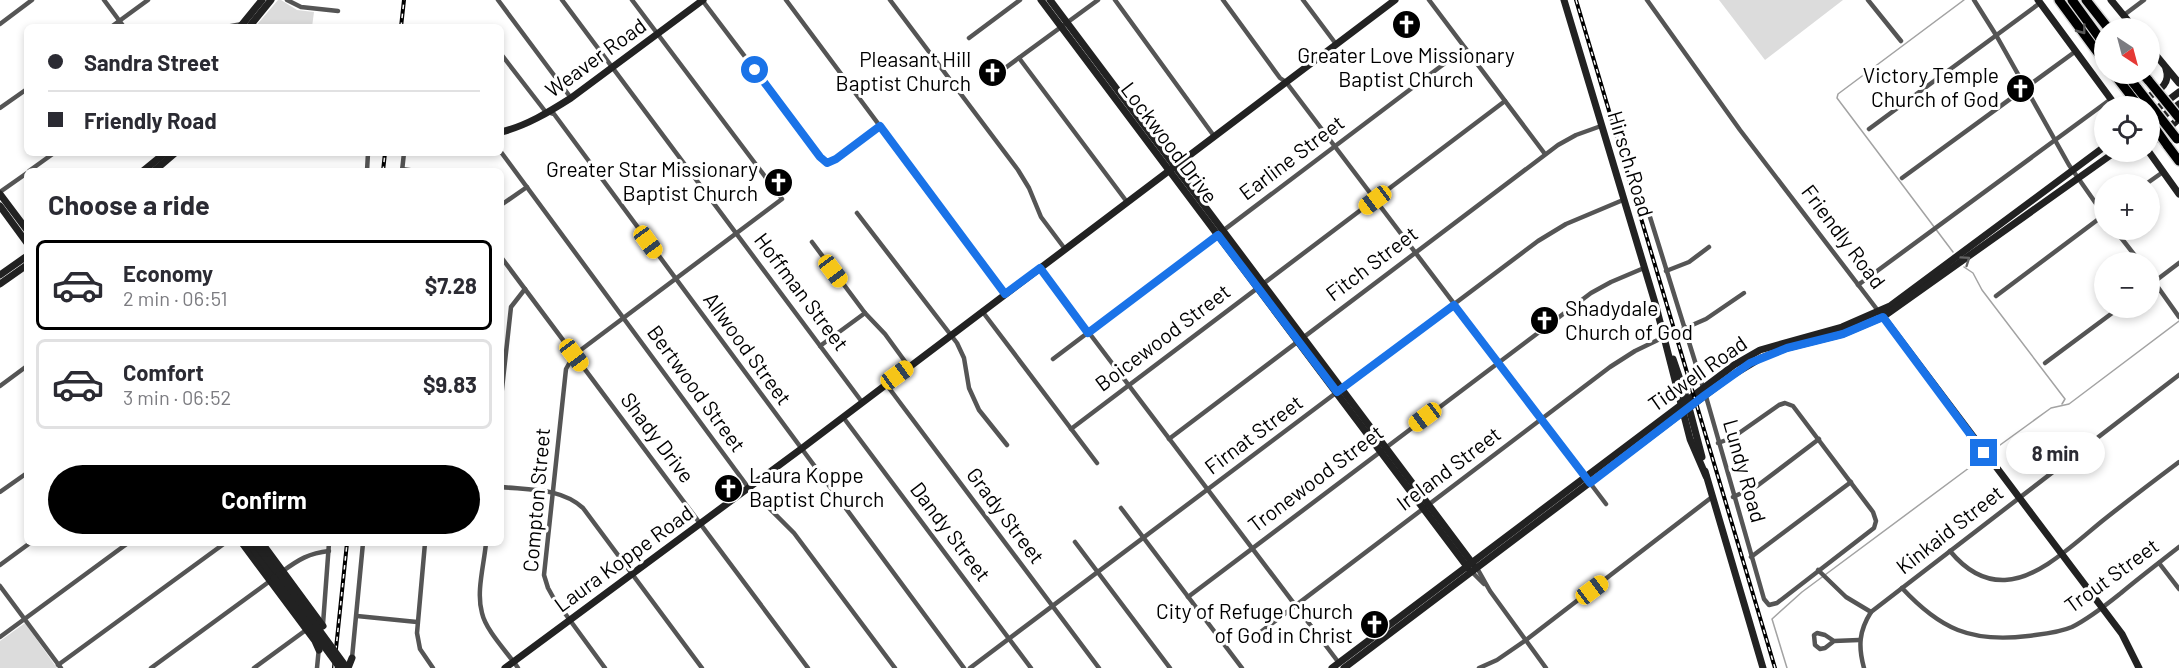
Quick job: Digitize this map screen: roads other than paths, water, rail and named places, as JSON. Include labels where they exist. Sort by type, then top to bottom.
[{"type":"highway","points":[[2059,0],[2094,47]]},
{"type":"highway","points":[[2072,0],[2094,29]]},
{"type":"highway","points":[[2086,0],[2100,18]]},
{"type":"highway","points":[[2140,85],[2179,119]]},
{"type":"highway","points":[[2140,85],[2178,139]]},
{"type":"highway","points":[[2160,135],[2179,161]]},
{"type":"main road","points":[[245,24],[262,0]]},
{"type":"main road","points":[[246,24],[271,0]]},
{"type":"main road","name":"Weaver Road","points":[[504,131],[549,112],[571,98],[702,0]]},
{"type":"main road","name":"Lockwood Drive","points":[[1041,0],[1064,24],[1118,92],[1172,168],[1472,567]]},
{"type":"main road","name":"Lockwood Drive","points":[[1050,0],[1064,24]]},
{"type":"main road","name":"Laura Koppe Road","points":[[505,668],[516,665],[569,620],[801,449],[1395,0]]},
{"type":"main road","name":"Hirsch Road","points":[[1564,0],[1685,406],[1690,439],[1706,476],[1763,668]]},
{"type":"main road","points":[[2111,0],[2126,18]]},
{"type":"main road","points":[[2039,1],[2109,96]]},
{"type":"main road","points":[[2160,61],[2179,83]]},
{"type":"main road","points":[[2168,71],[2179,77]]},
{"type":"main road","points":[[2150,96],[2167,83],[2168,71]]},
{"type":"main road","points":[[2160,106],[2179,92]]},
{"type":"main road","points":[[2160,118],[2179,104]]},
{"type":"main road","points":[[2160,133],[2179,119]]},
{"type":"main road","name":"Tidwell Road","points":[[1935,278],[2023,206],[2094,155]]},
{"type":"main road","points":[[147,168],[161,156]]},
{"type":"main road","points":[[158,168],[172,156]]},
{"type":"main road","name":"Tidwell Road","points":[[1332,668],[1342,666],[1704,391],[1759,355],[1784,342],[1819,337],[1881,314],[2029,214],[2101,162]]},
{"type":"main road","points":[[2156,162],[2179,194]]},
{"type":"main road","points":[[0,193],[24,226]]},
{"type":"main road","points":[[0,206],[24,239]]},
{"type":"main road","points":[[2023,206],[2029,214]]},
{"type":"main road","points":[[0,275],[24,258]]},
{"type":"main road","points":[[0,284],[24,267]]},
{"type":"main road","name":"Friendly Road","points":[[1881,314],[2126,639],[2139,668]]},
{"type":"main road","points":[[245,546],[310,608],[323,626]]},
{"type":"main road","points":[[252,546],[348,668]]},
{"type":"main road","points":[[257,546],[277,576]]},
{"type":"main road","points":[[263,546],[306,630],[317,641],[319,650]]},
{"type":"main road","points":[[348,668],[352,658]]},
{"type":"street","points":[[0,24],[32,0]]},
{"type":"street","points":[[104,0],[122,24]]},
{"type":"street","points":[[115,24],[148,0]]},
{"type":"street","points":[[287,0],[301,7],[338,11]]},
{"type":"street","points":[[498,0],[571,98]]},
{"type":"street","name":"Hoffman Street","points":[[562,0],[862,402]]},
{"type":"street","points":[[574,355],[782,199],[632,0]]},
{"type":"street","points":[[702,0],[820,157],[827,163],[836,159],[880,126]]},
{"type":"street","points":[[786,0],[1005,294]]},
{"type":"street","points":[[890,0],[1018,171],[1029,188],[1041,217],[1065,249]]},
{"type":"street","points":[[969,38],[1020,0]]},
{"type":"street","points":[[997,74],[1098,0]]},
{"type":"street","points":[[1115,0],[1214,136]]},
{"type":"street","points":[[1223,0],[1280,78],[1286,82],[1606,504]]},
{"type":"street","points":[[1303,0],[1336,44]]},
{"type":"street","points":[[1429,0],[1545,154]]},
{"type":"street","name":"Friendly Road","points":[[1647,0],[1727,111],[1881,314]]},
{"type":"street","points":[[1868,0],[1901,41]]},
{"type":"street","points":[[1974,0],[2073,171],[2094,201]]},
{"type":"street","points":[[2124,15],[2144,0]]},
{"type":"street","points":[[1869,129],[2039,1]]},
{"type":"street","name":"Earline Street","points":[[1053,359],[1466,48]]},
{"type":"street","points":[[1902,178],[2076,51]]},
{"type":"street","name":"Allwood Street","points":[[504,58],[544,111],[554,114],[964,668]]},
{"type":"street","points":[[1019,58],[1127,202]]},
{"type":"street","points":[[0,108],[24,91]]},
{"type":"street","name":"Boicewood Street","points":[[1071,429],[1505,101]]},
{"type":"street","points":[[1858,285],[2094,111]]},
{"type":"street","name":"Fitch Street","points":[[1169,439],[1545,154],[1576,135],[1601,126]]},
{"type":"street","points":[[33,168],[50,156]]},
{"type":"street","name":"Bertwood Street","points":[[504,156],[748,487],[794,533],[896,668]]},
{"type":"street","points":[[0,193],[24,175]]},
{"type":"street","points":[[504,204],[527,187]]},
{"type":"street","name":"Firnat Street","points":[[970,668],[1547,235],[1590,212],[1623,200]]},
{"type":"street","points":[[857,213],[957,343],[964,358],[969,388],[979,410],[1007,445]]},
{"type":"street","name":"Lundy Road","points":[[1650,217],[1704,391],[1763,596],[1769,605],[1777,603],[1820,572]]},
{"type":"street","points":[[1996,296],[2094,222]]},
{"type":"street","points":[[2123,240],[2132,252]]},
{"type":"street","points":[[812,242],[909,367]]},
{"type":"street","points":[[1666,271],[1689,262],[1709,247]]},
{"type":"street","name":"Shady Drive","points":[[504,260],[808,668]]},
{"type":"street","points":[[2160,277],[2179,263]]},
{"type":"street","points":[[1040,268],[1342,666]]},
{"type":"street","name":"Tronewood Street","points":[[1188,597],[1591,293],[1644,268]]},
{"type":"street","points":[[504,371],[511,307],[525,289]]},
{"type":"street","points":[[1683,329],[1706,319],[1744,293]]},
{"type":"street","points":[[2160,293],[2178,315]]},
{"type":"street","points":[[982,311],[1097,463]]},
{"type":"street","points":[[820,346],[865,313]]},
{"type":"street","points":[[2045,363],[2106,318]]},
{"type":"street","name":"Ireland Street","points":[[1258,634],[1610,367],[1635,351],[1664,337]]},
{"type":"street","name":"Compton Street","points":[[574,355],[564,376],[544,575],[548,588],[605,668]]},
{"type":"street","points":[[0,386],[24,368]]},
{"type":"street","name":"Kinkaid Street","points":[[1859,640],[1862,627],[1871,612],[2179,375]]},
{"type":"street","name":"Grady Street","points":[[886,384],[1099,668]]},
{"type":"street","points":[[1719,443],[1732,438],[1779,405],[1785,403],[1793,406],[1876,517],[1874,528],[1869,534],[1820,572],[1846,597],[1871,612]]},
{"type":"street","name":"Dandy Street","points":[[843,417],[1031,668]]},
{"type":"street","points":[[1733,496],[1757,486],[1819,439]]},
{"type":"street","points":[[1950,551],[1972,572],[1988,578],[2006,580],[2030,574],[2061,554],[2179,462]]},
{"type":"street","points":[[0,492],[24,474]]},
{"type":"street","points":[[1751,557],[1851,482]]},
{"type":"street","points":[[504,487],[553,492],[574,500],[583,508],[702,668]]},
{"type":"street","points":[[1479,668],[1497,660],[1526,640],[1712,497]]},
{"type":"street","points":[[1121,508],[1242,668]]},
{"type":"street","points":[[1075,542],[1170,668]]},
{"type":"street","points":[[0,565],[26,546]]},
{"type":"street","points":[[0,637],[124,546]]},
{"type":"street","points":[[0,586],[60,666],[221,546]]},
{"type":"street","points":[[317,641],[323,626],[329,546]]},
{"type":"street","points":[[352,658],[363,546]]},
{"type":"street","points":[[425,546],[417,622],[420,649],[433,668]]},
{"type":"street","points":[[486,546],[480,598],[482,615],[489,629],[516,665]]},
{"type":"street","name":"Trout Street","points":[[1902,588],[1922,609],[1955,630],[1985,638],[2054,633],[2071,627],[2102,608],[2179,547]]},
{"type":"street","points":[[151,668],[302,557],[328,551]]},
{"type":"street","points":[[2159,563],[2179,589]]},
{"type":"street","name":"Lockwood Drive","points":[[1472,567],[1546,668]]},
{"type":"street","points":[[310,608],[319,608],[324,602]]},
{"type":"street","points":[[357,616],[417,622]]},
{"type":"street","points":[[254,668],[306,630]]},
{"type":"street","points":[[1834,641],[1859,640],[1864,668]]},
{"type":"street","points":[[317,668],[319,650]]},
{"type":"waterway","points":[[1953,252],[1837,98],[1838,94],[1964,0]]},
{"type":"waterway","points":[[1964,267],[1973,273],[1982,290],[2065,399],[2062,404]]},
{"type":"waterway","points":[[1989,453],[2051,408],[2069,404],[2179,321]]},
{"type":"waterway","points":[[1787,668],[1772,619],[1802,592],[1985,456]]},
{"type":"railway","points":[[401,24],[404,0]]},
{"type":"railway","points":[[1576,0],[1775,668]]},
{"type":"railway","points":[[383,168],[385,156]]},
{"type":"railway","points":[[334,668],[347,546]]},
{"type":"place","name":"Greater Love Missionary Baptist Church","points":[[1406,25]]},
{"type":"place","name":"Pleasant Hill Baptist Church","points":[[992,72]]},
{"type":"place","name":"Victory Temple Church of God","points":[[2020,88]]},
{"type":"place","name":"Greater Star Missionary Baptist Church","points":[[779,182]]},
{"type":"place","name":"Shadydale Church of God","points":[[1544,321]]},
{"type":"place","name":"Laura Koppe Baptist Church","points":[[728,488]]},
{"type":"place","name":"City of Refuge Church of God in Christ","points":[[1374,624]]}]
